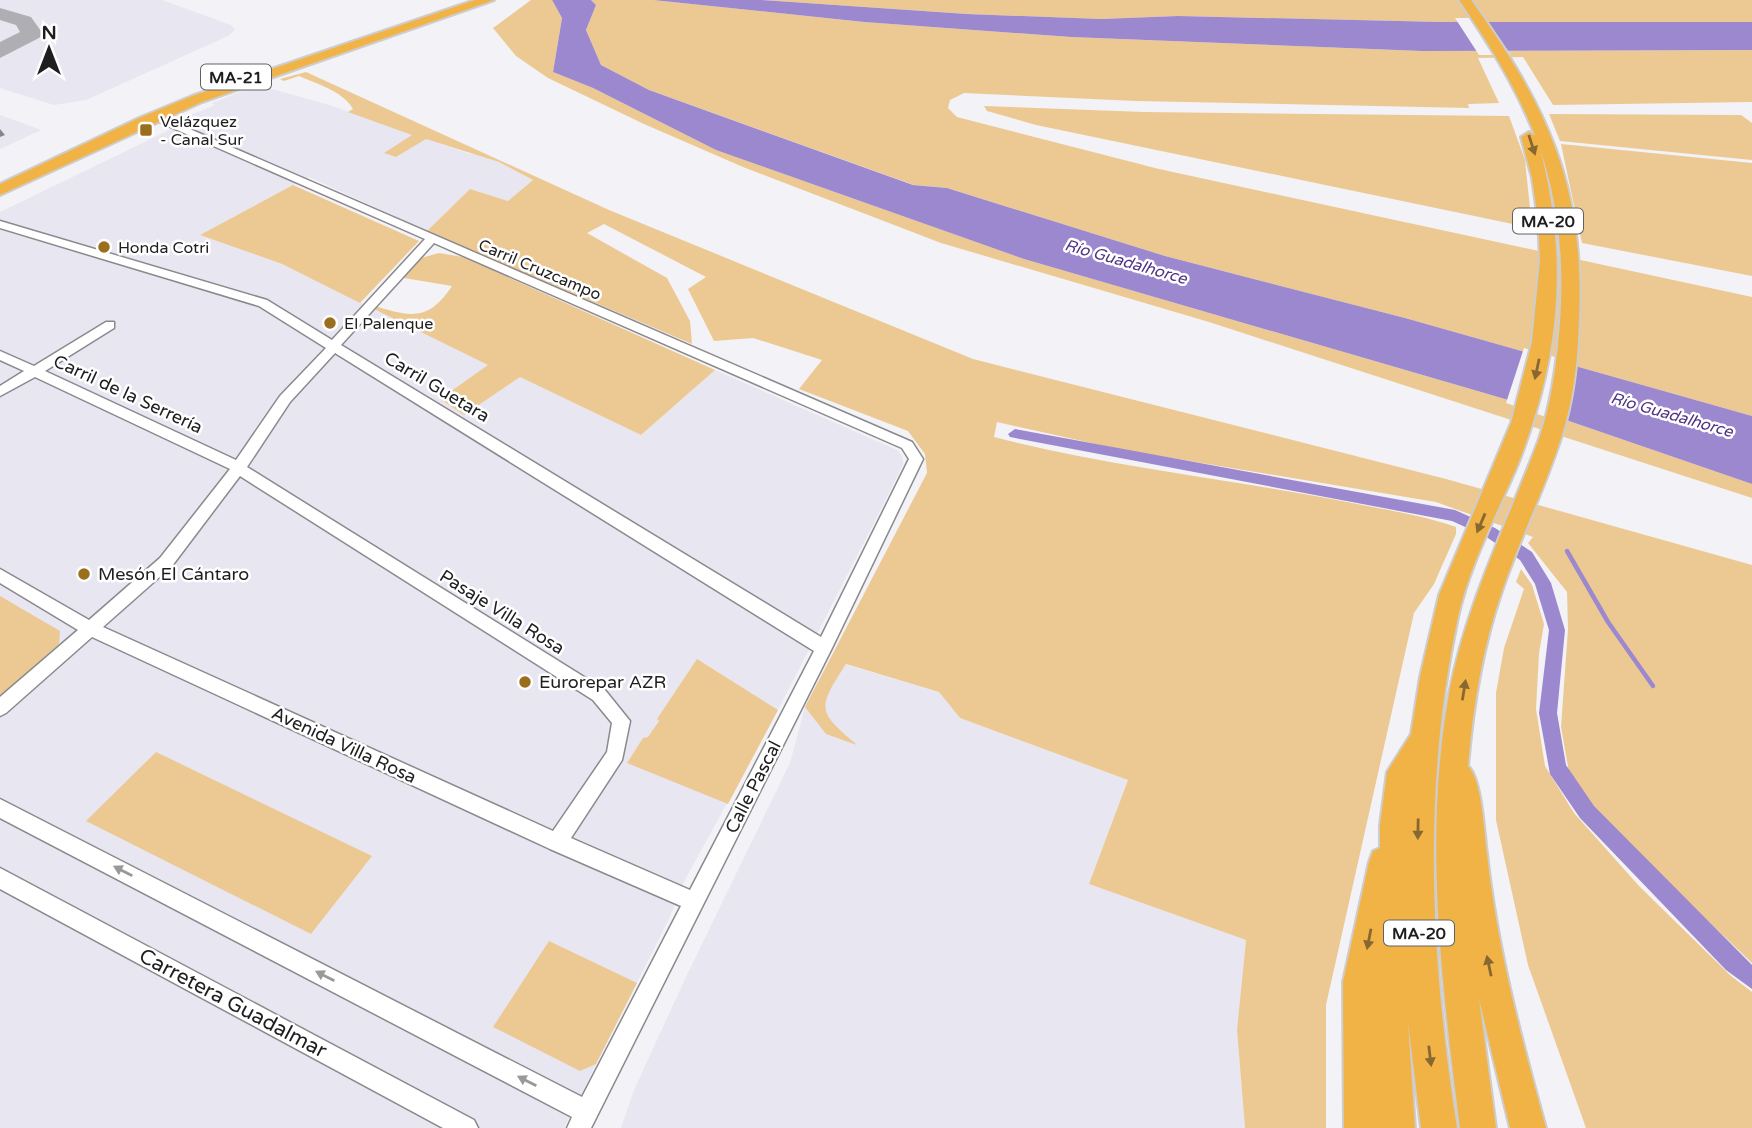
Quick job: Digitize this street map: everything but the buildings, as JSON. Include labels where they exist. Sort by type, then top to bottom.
[{"type":"highway","name":"MA-21","points":[[0,190],[154,116],[464,0]]},
{"type":"highway","name":"MA-21","points":[[0,179],[191,94],[431,14],[488,0]]},
{"type":"highway","name":"MA-20","points":[[1439,1128],[1420,954],[1419,818],[1425,737],[1432,683],[1452,592],[1523,424],[1533,390],[1547,316],[1550,252],[1545,198],[1529,135],[1497,68],[1451,0]]},
{"type":"highway","name":"MA-20","points":[[1465,0],[1524,87],[1546,137],[1565,201],[1572,256],[1570,344],[1561,395],[1551,434],[1482,606],[1463,694],[1456,758],[1451,809],[1458,974],[1478,1128]]},
{"type":"highway","points":[[0,197],[162,120],[324,54]]},
{"type":"highway","points":[[0,173],[50,155]]},
{"type":"highway","points":[[1397,1128],[1390,1004],[1395,825],[1401,772],[1425,737]]},
{"type":"highway","points":[[1456,758],[1469,811],[1469,847],[1479,919],[1528,1128]]},
{"type":"highway","points":[[1362,1128],[1360,982],[1385,856],[1395,825]]},
{"type":"highway","points":[[1499,1011],[1545,1128]]},
{"type":"street","name":"Carril Cruzcampo","points":[[162,120],[907,445]]},
{"type":"street","name":"Carril Guetara","points":[[0,224],[263,303],[824,648]]},
{"type":"street","points":[[0,708],[166,562],[238,469],[285,399],[432,239]]},
{"type":"street","points":[[0,392],[110,325]]},
{"type":"street","name":"Carril de la Serrería","points":[[0,355],[224,459],[238,469]]},
{"type":"street","name":"Calle Pascal","points":[[583,1120],[824,648],[916,459],[907,445]]},
{"type":"street","name":"Pasaje Villa Rosa","points":[[238,469],[599,695],[621,721],[616,754],[557,842]]},
{"type":"street","name":"Avenida Villa Rosa","points":[[0,575],[89,628],[557,842],[695,902]]},
{"type":"street","points":[[0,808],[583,1120]]},
{"type":"street","name":"Carretera Guadalmar","points":[[0,878],[466,1128]]},
{"type":"shaded area","points":[[0,0],[162,0],[231,25],[235,30],[228,36],[86,100],[54,105],[0,88]]},
{"type":"shaded area","points":[[531,0],[552,0],[562,18],[553,72],[593,88],[716,150],[1024,259],[1505,399],[1752,484],[1752,498],[1209,322],[941,243],[743,167],[548,78],[516,56],[493,28]]},
{"type":"shaded area","points":[[591,0],[653,0],[864,22],[1071,37],[1422,51],[1752,50],[1752,102],[1553,105],[1523,57],[1478,58],[1499,103],[1468,104],[1469,108],[1136,101],[964,93],[950,100],[948,108],[957,117],[1159,169],[1752,297],[1752,416],[1405,318],[1165,256],[947,188],[914,185],[649,90],[601,65],[586,30],[596,5]]},
{"type":"shaded area","points":[[762,0],[1752,0],[1752,22],[1442,22],[1178,16],[1101,19],[967,14]]},
{"type":"shaded area","points":[[306,72],[609,210],[973,359],[1446,479],[1752,565],[1752,963],[1613,830],[1577,790],[1569,772],[1561,727],[1568,629],[1567,592],[1528,543],[1533,537],[1436,502],[1118,449],[997,422],[994,437],[1038,448],[1352,503],[1456,527],[1456,534],[1434,584],[1414,613],[1326,1005],[1326,1128],[1245,1128],[1237,1030],[1246,940],[1089,884],[1128,780],[960,718],[939,692],[846,664],[826,700],[826,709],[834,724],[857,745],[826,734],[805,707],[927,473],[925,454],[908,431],[799,389],[822,360],[753,338],[714,341],[688,289],[706,277],[604,224],[587,233],[667,278],[690,321],[692,344],[427,231],[470,189],[508,201],[533,180],[499,162],[426,139],[396,157],[384,153],[412,135],[348,112],[353,109],[343,97],[321,85],[299,76],[284,81],[280,79]]},
{"type":"shaded area","points":[[258,85],[329,105],[476,154],[499,162],[533,180],[508,201],[470,189],[427,231],[309,177],[200,235],[282,264],[489,365],[440,399],[464,414],[520,377],[641,435],[715,370],[897,450],[902,456],[903,464],[881,509],[778,710],[685,880],[668,921],[564,1128],[0,1128],[0,212],[186,122],[186,117],[215,105],[212,103]]},
{"type":"shaded area","points":[[984,106],[1144,112],[1509,116],[1525,160],[1532,228],[1036,125],[987,111]]},
{"type":"shaded area","points":[[1549,114],[1741,115],[1752,123],[1752,160],[1560,141]]},
{"type":"shaded area","points":[[0,115],[41,130],[0,149]]},
{"type":"shaded area","points":[[1561,144],[1752,163],[1752,276],[1582,243]]},
{"type":"shaded area","points":[[293,185],[419,241],[360,303],[282,264],[200,235]]},
{"type":"shaded area","points":[[439,253],[463,257],[715,370],[641,435],[520,377],[464,415],[440,399],[488,365],[374,309],[378,307],[411,314],[420,313],[436,305],[452,286],[404,278],[421,258]]},
{"type":"shaded area","points":[[1521,569],[1532,585],[1544,624],[1539,653],[1536,709],[1545,766],[1574,813],[1639,886],[1731,976],[1752,992],[1752,1128],[1586,1128],[1528,965],[1496,820],[1496,693],[1504,648],[1524,589],[1516,582]]},
{"type":"shaded area","points":[[0,596],[60,631],[59,644],[0,696]]},
{"type":"shaded area","points":[[697,659],[778,710],[728,804],[627,763],[643,738],[648,737],[659,721],[657,719]]},
{"type":"shaded area","points":[[830,660],[939,692],[960,718],[1128,780],[1089,884],[1246,940],[1237,1030],[1245,1128],[621,1128],[634,1090],[685,979],[790,763],[805,707]]},
{"type":"shaded area","points":[[156,752],[372,856],[311,934],[86,821]]},
{"type":"shaded area","points":[[549,941],[637,983],[596,1064],[580,1071],[493,1027]]},
{"type":"water","name":"Río Guadalhorce","points":[[552,0],[591,0],[596,5],[586,30],[601,65],[649,90],[913,185],[947,188],[1165,256],[1405,318],[1752,416],[1752,484],[1505,399],[1024,259],[716,150],[593,88],[553,72],[562,18]]},
{"type":"water","points":[[653,0],[762,0],[967,14],[1101,19],[1178,16],[1442,22],[1752,22],[1752,50],[1422,51],[1071,37],[864,22]]},
{"type":"pier","points":[[1455,18],[1485,18],[1511,55],[1479,55]]},
{"type":"pier","points":[[1524,348],[1573,362],[1557,421],[1506,403]]},
{"type":"waterway","points":[[1015,434],[1455,516],[1490,532],[1526,556],[1543,583],[1557,630],[1548,713],[1557,768],[1587,812],[1733,963],[1752,978]]},
{"type":"waterway","points":[[1567,551],[1608,622],[1653,686]]},
{"type":"taxiway","points":[[0,14],[24,21],[32,34],[0,51]]},
{"type":"place","name":"Velázquez - Canal Sur","points":[[146,130]]},
{"type":"place","name":"Honda Cotri","points":[[104,247]]},
{"type":"place","name":"El Palenque","points":[[330,323]]},
{"type":"place","name":"Mesón El Cántaro","points":[[84,574]]},
{"type":"place","name":"Eurorepar AZR","points":[[525,682]]}]
